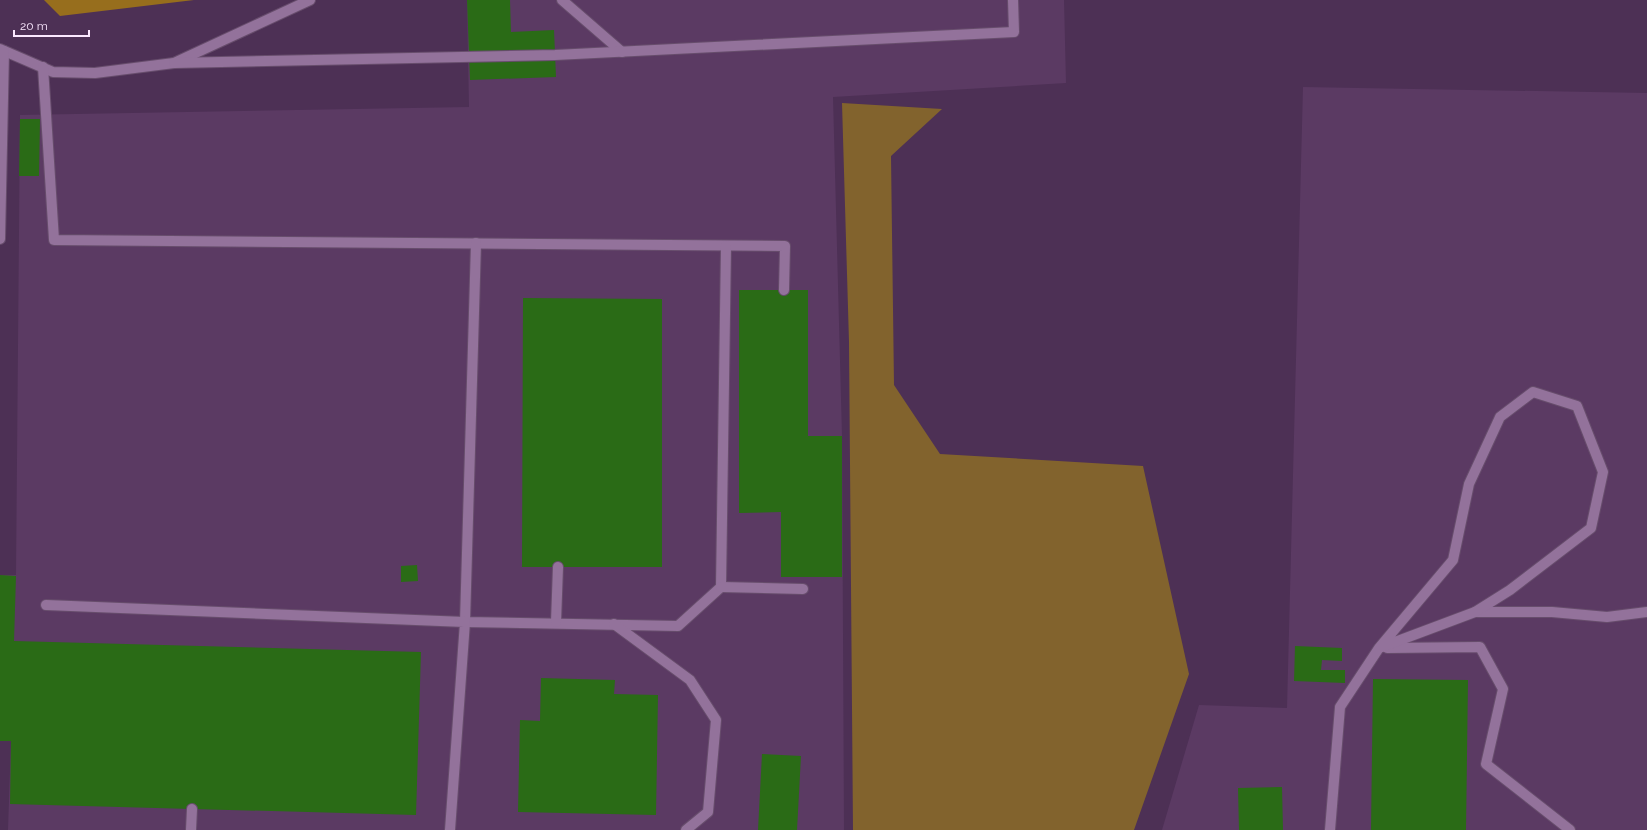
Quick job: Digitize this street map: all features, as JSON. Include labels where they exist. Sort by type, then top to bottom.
[{"type":"lane","points":[[174,63],[310,0]]},
{"type":"lane","points":[[562,0],[622,52]]},
{"type":"lane","points":[[0,238],[2,50],[53,72],[95,73],[174,63],[469,58],[622,52],[1014,32],[1013,0]]},
{"type":"lane","points":[[44,68],[54,240],[476,242],[785,246],[784,290]]},
{"type":"lane","points":[[450,830],[465,622],[476,242]]},
{"type":"lane","points":[[720,588],[726,246]]},
{"type":"lane","points":[[1330,830],[1340,707],[1379,648],[1453,560],[1469,484],[1500,417],[1533,392],[1577,406],[1603,472],[1591,528],[1510,590],[1475,612],[1379,648]]},
{"type":"lane","points":[[556,622],[558,567]]},
{"type":"lane","points":[[46,605],[465,622],[556,622],[678,626],[720,588],[803,589]]},
{"type":"lane","points":[[1475,612],[1552,612],[1607,617],[1647,612]]},
{"type":"lane","points":[[614,624],[690,680],[716,720],[708,812],[686,830]]},
{"type":"lane","points":[[1379,648],[1480,647],[1504,689],[1486,764],[1570,830]]},
{"type":"lane","points":[[191,830],[192,810]]},
{"type":"shaded area","points":[[44,0],[194,0],[60,16]]},
{"type":"shaded area","points":[[467,0],[1064,0],[1066,83],[833,97],[842,436],[844,830],[8,830],[11,741],[0,575],[16,575],[20,115],[469,107]]},
{"type":"shaded area","points":[[1303,87],[1647,93],[1647,830],[1162,830],[1199,705],[1287,708]]},
{"type":"shaded area","points":[[842,103],[942,109],[891,156],[894,385],[940,454],[1143,466],[1189,674],[1134,830],[853,830],[849,342]]},
{"type":"building","points":[[467,0],[510,0],[511,32],[554,30],[556,77],[470,80]]},
{"type":"building","points":[[20,119],[40,119],[39,176],[19,176]]},
{"type":"building","points":[[739,290],[808,290],[808,436],[842,436],[842,577],[781,577],[781,512],[739,513]]},
{"type":"building","points":[[523,298],[662,299],[662,567],[522,567]]},
{"type":"building","points":[[417,565],[418,581],[401,582],[401,566]]},
{"type":"building","points":[[0,575],[16,576],[14,641],[421,652],[416,815],[10,804],[11,741],[0,741]]},
{"type":"building","points":[[1295,646],[1342,648],[1342,661],[1322,660],[1321,670],[1345,670],[1345,683],[1294,681]]},
{"type":"building","points":[[541,678],[615,680],[614,694],[658,695],[656,815],[518,812],[520,720],[540,721]]},
{"type":"building","points":[[1373,679],[1468,680],[1466,830],[1371,830]]},
{"type":"building","points":[[762,754],[801,756],[797,830],[758,830]]},
{"type":"building","points":[[1282,787],[1283,830],[1239,830],[1238,788]]}]
